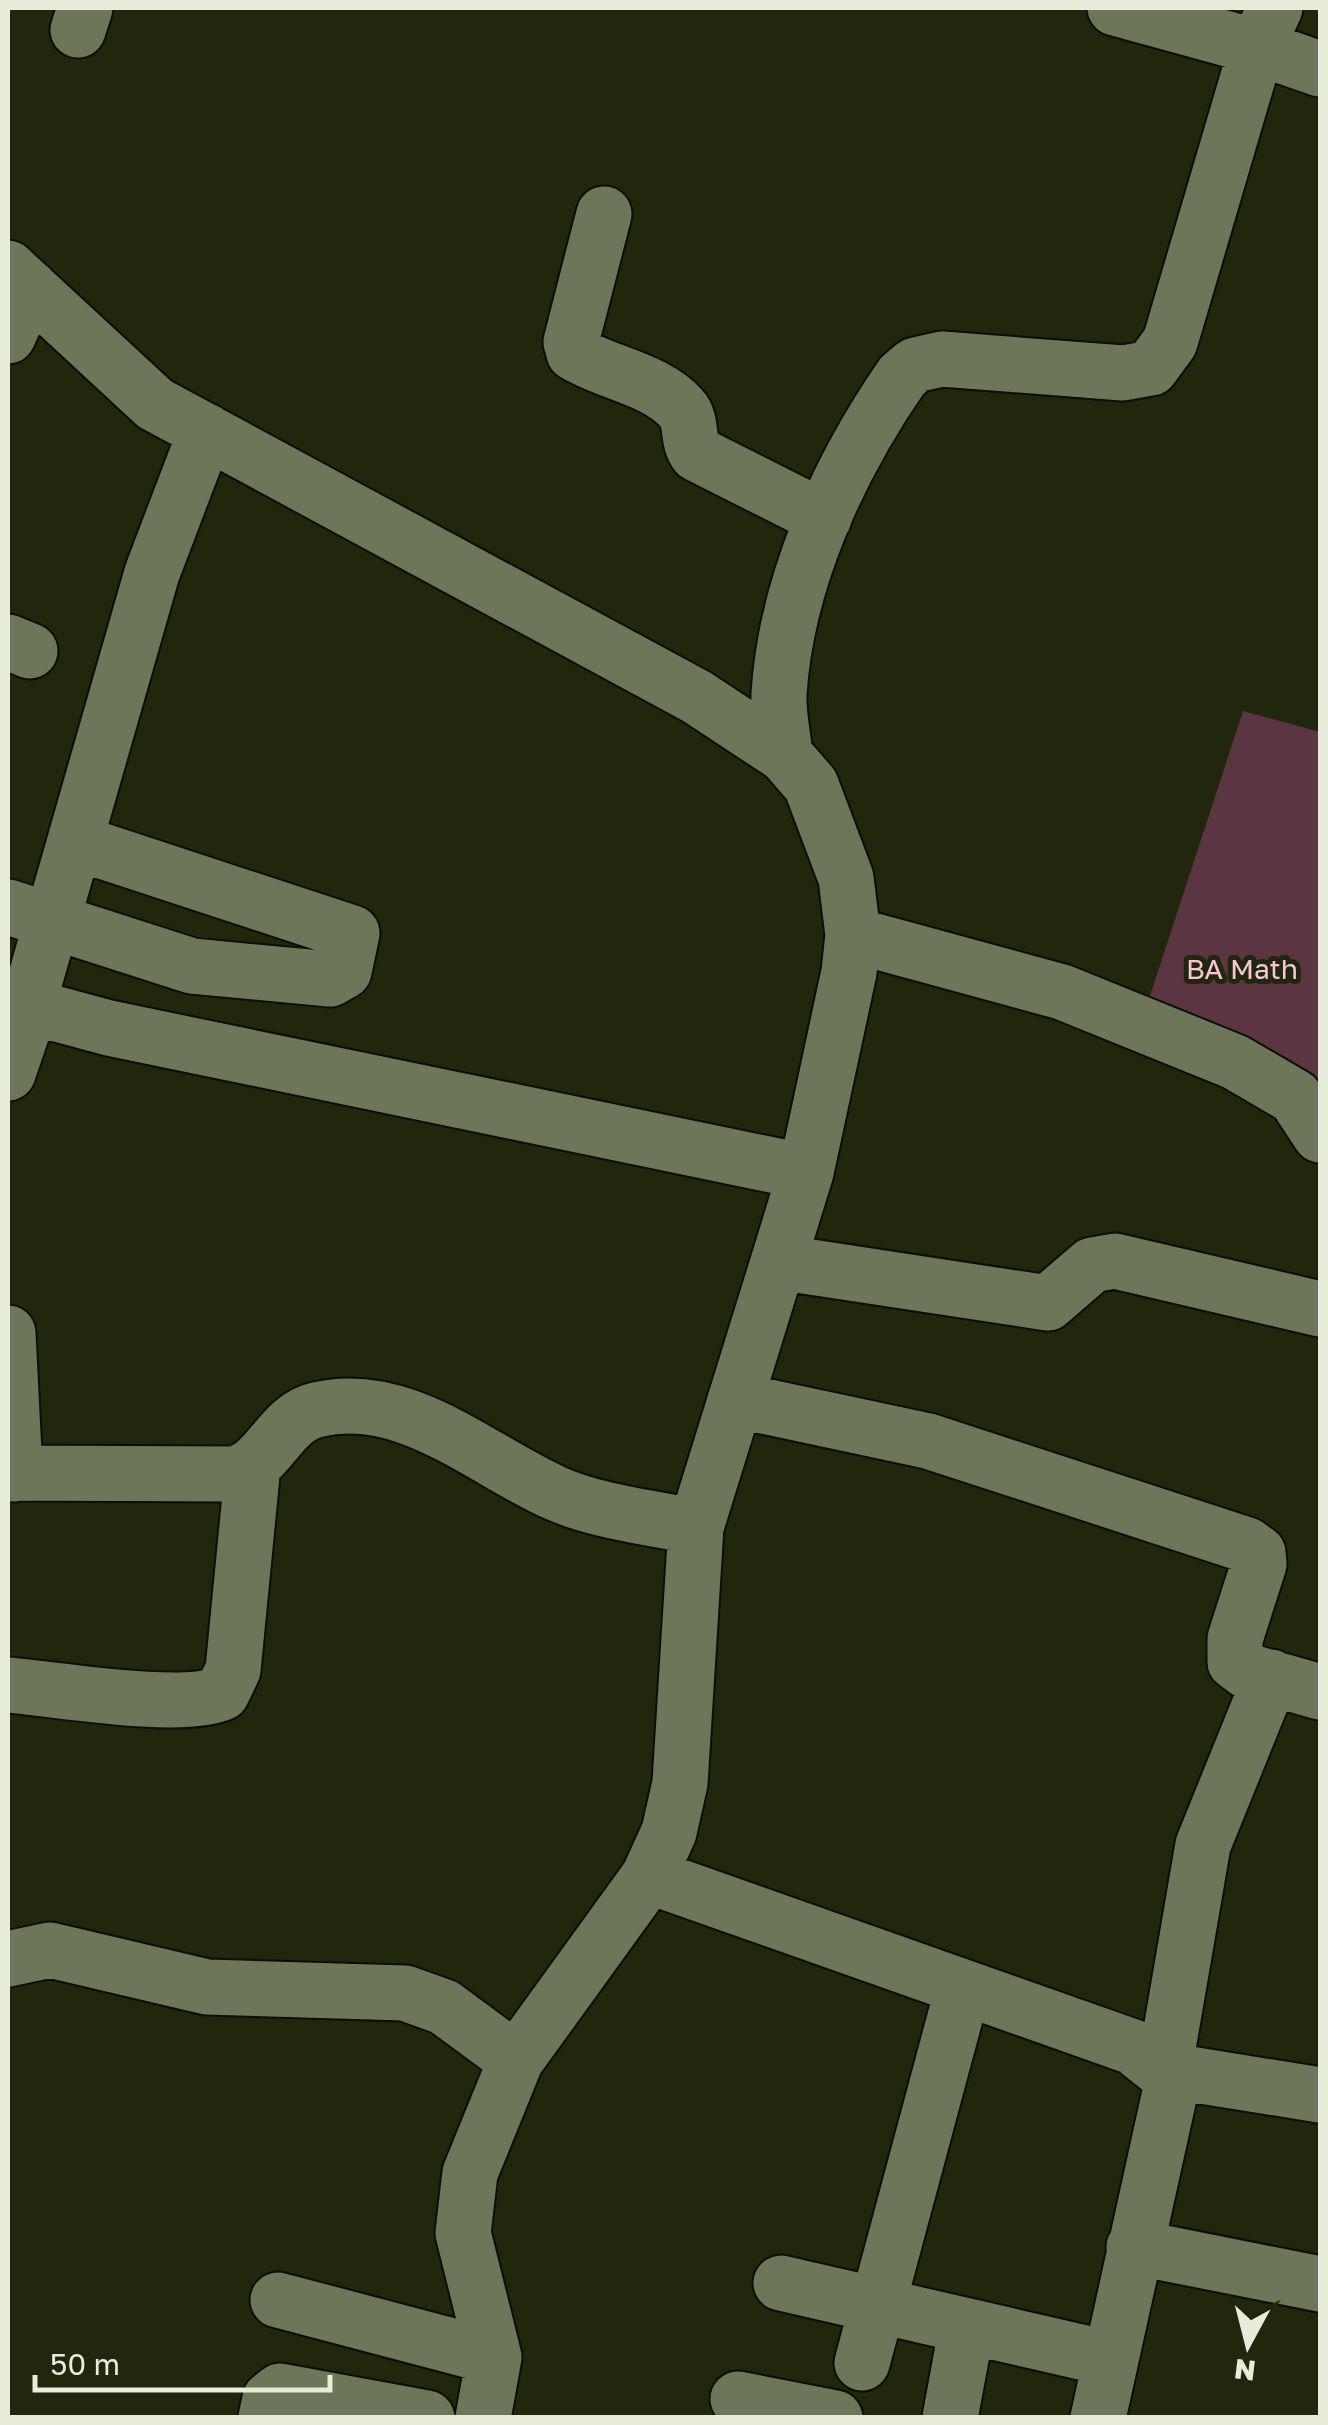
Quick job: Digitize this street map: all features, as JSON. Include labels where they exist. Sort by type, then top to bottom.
[{"type":"street","points":[[1115,8],[1266,27],[1320,69]]},
{"type":"street","points":[[785,754],[779,696],[802,577],[824,518],[886,398],[915,364],[942,359],[1122,373],[1150,368],[1170,342],[1266,27]]},
{"type":"street","points":[[604,214],[572,350],[667,396],[686,415],[690,444],[697,454],[824,518]]},
{"type":"street","points":[[15,297],[155,404],[697,697],[785,754],[811,785],[846,878],[853,935],[806,1172],[696,1526],[680,1783],[669,1832],[648,1876],[516,2060],[470,2172],[463,2233],[494,2357],[483,2418]]},
{"type":"street","points":[[8,1074],[32,1003],[30,913],[74,842],[152,574],[206,431]]},
{"type":"street","points":[[30,913],[192,966],[330,979],[343,974],[354,940],[352,933],[74,842]]},
{"type":"street","points":[[853,935],[1062,992],[1235,1062],[1295,1098],[1320,1135]]},
{"type":"street","points":[[32,1003],[46,1012],[109,1028],[806,1172]]},
{"type":"street","points":[[778,1262],[1048,1303],[1092,1264],[1115,1262],[1320,1309]]},
{"type":"street","points":[[8,1334],[11,1474],[234,1474],[253,1465],[292,1421],[315,1410],[388,1411],[418,1419],[565,1497],[696,1526]]},
{"type":"street","points":[[735,1400],[928,1441],[1247,1545],[1258,1554],[1259,1564],[1235,1639],[1235,1662],[1296,1685],[1203,1846],[1168,2075],[1098,2418]]},
{"type":"street","points":[[8,1685],[176,1699],[209,1698],[222,1693],[233,1670],[253,1465]]},
{"type":"street","points":[[648,1876],[1132,2047],[1168,2075],[1183,2073],[1320,2094]]},
{"type":"street","points":[[8,1959],[50,1950],[207,1987],[404,1993],[444,2007],[516,2060]]},
{"type":"street","points":[[862,2364],[963,1988]]},
{"type":"street","points":[[1134,2247],[1320,2284]]},
{"type":"street","points":[[780,2283],[1111,2359]]},
{"type":"street","points":[[278,2300],[494,2357]]},
{"type":"street","points":[[950,2418],[967,2326]]},
{"type":"street","points":[[266,2418],[270,2400],[280,2391],[427,2418]]},
{"type":"street","points":[[738,2399],[835,2418]]},
{"type":"green space","name":"BA Math","points":[[1243,711],[1320,732],[1320,1132],[1150,996]]}]
